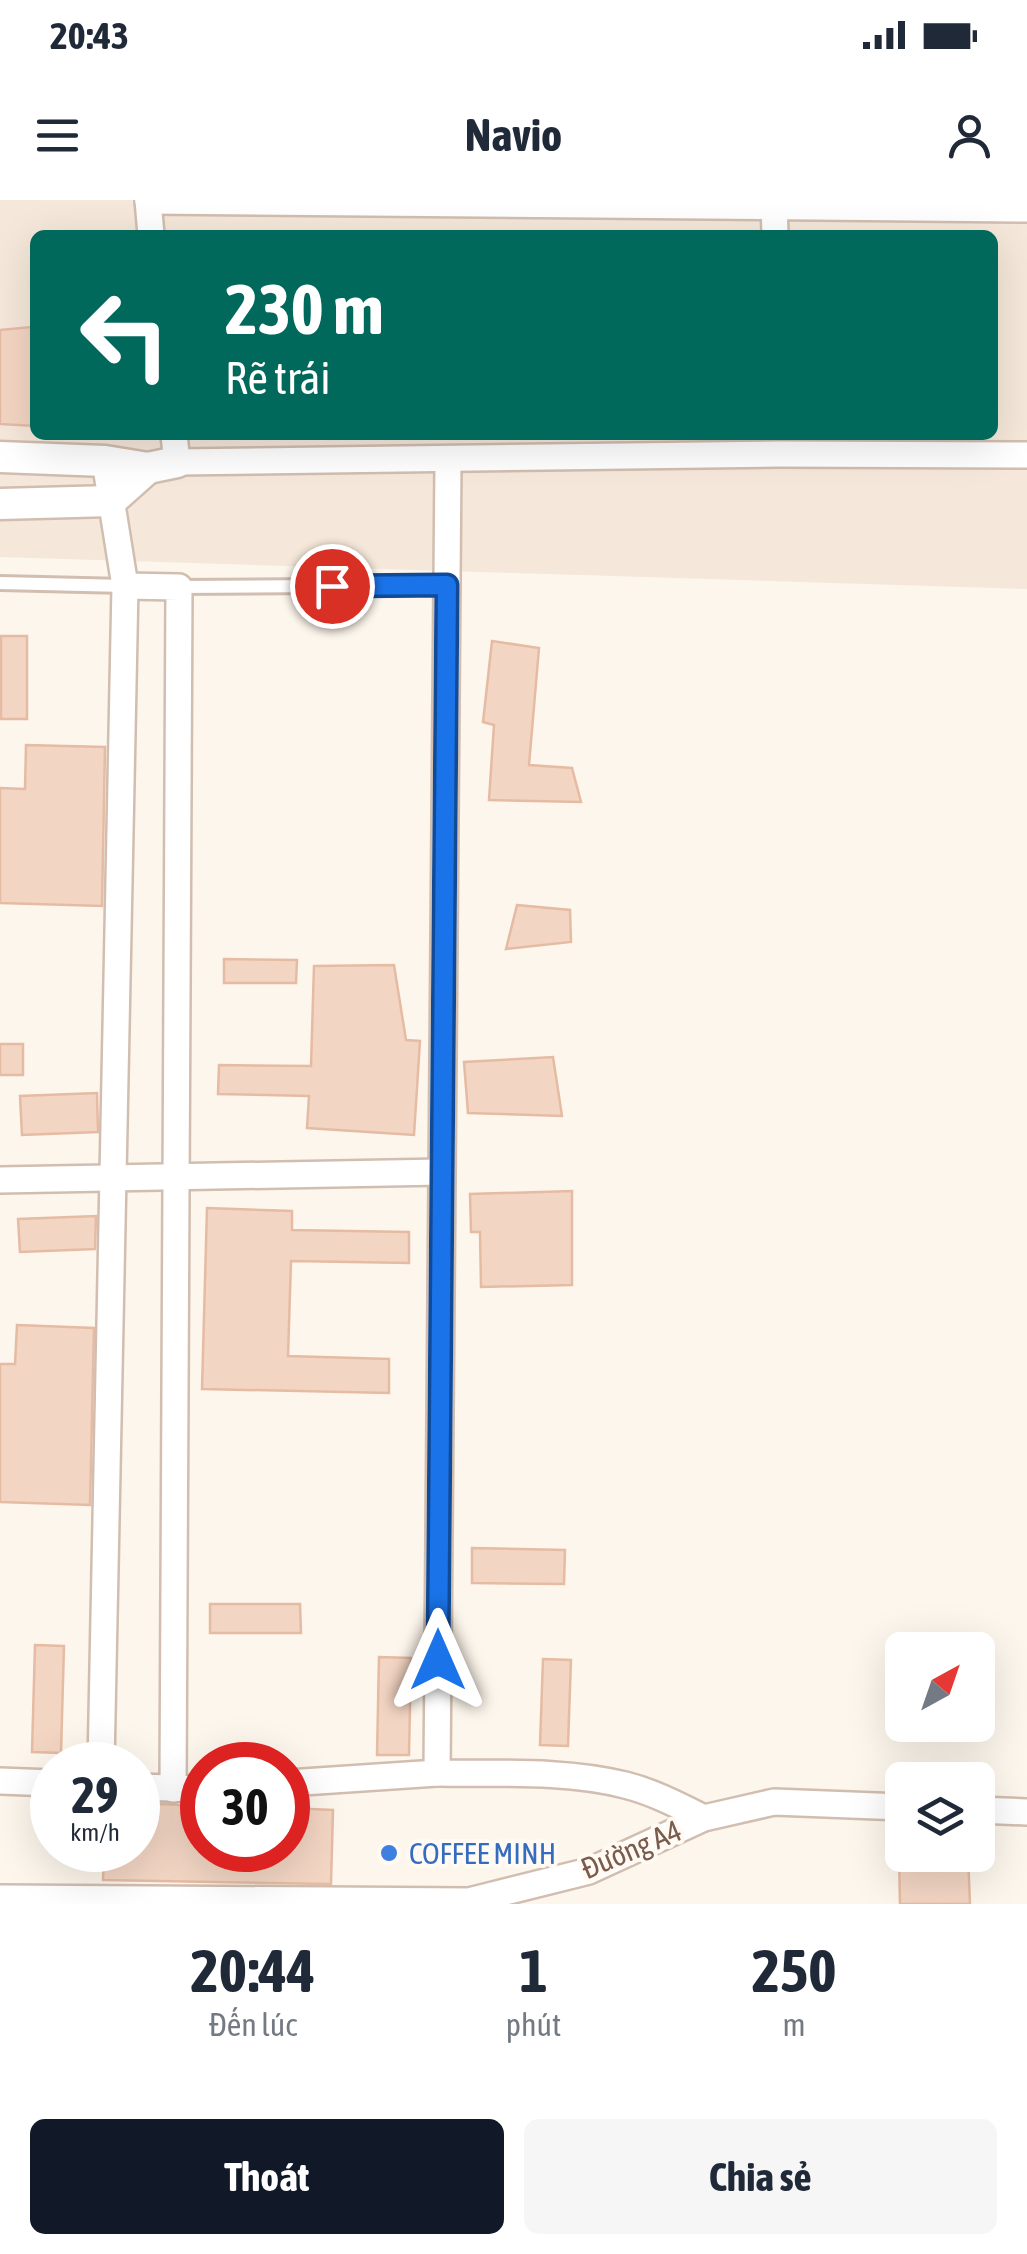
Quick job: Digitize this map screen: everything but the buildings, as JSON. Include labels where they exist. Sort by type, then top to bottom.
[{"type":"street","points":[[151,230],[148,201],[1027,209]]},
{"type":"street","points":[[774,204],[775,230]]},
{"type":"street","points":[[0,456],[105,461],[166,455],[448,461],[779,444],[1027,456]]},
{"type":"street","points":[[0,504],[111,502],[166,455]]},
{"type":"street","points":[[101,1742],[125,586],[105,461]]},
{"type":"street","points":[[437,1773],[448,461]]},
{"type":"street","points":[[125,586],[179,587],[172,1789]]},
{"type":"street","points":[[0,1180],[112,1181],[176,1176],[442,1172]]},
{"type":"street","points":[[310,1782],[437,1773],[536,1774],[622,1784],[658,1795],[704,1818]]},
{"type":"street","points":[[0,1781],[30,1782]]},
{"type":"street","points":[[160,1788],[180,1789]]},
{"type":"street","name":"Đường A4","points":[[0,1898],[469,1901],[589,1871],[704,1818],[774,1802],[885,1806]]},
{"type":"street","points":[[995,1811],[1027,1812]]},
{"type":"lane","points":[[0,583],[125,586]]},
{"type":"lane","points":[[179,587],[447,585]]},
{"type":"shaded area","points":[[0,200],[1027,200],[1027,589],[0,557]]},
{"type":"place","name":"COFFEE MINH","points":[[389,1853]]},
{"type":"route","points":[[332,586],[447,585],[438,1660]]}]
